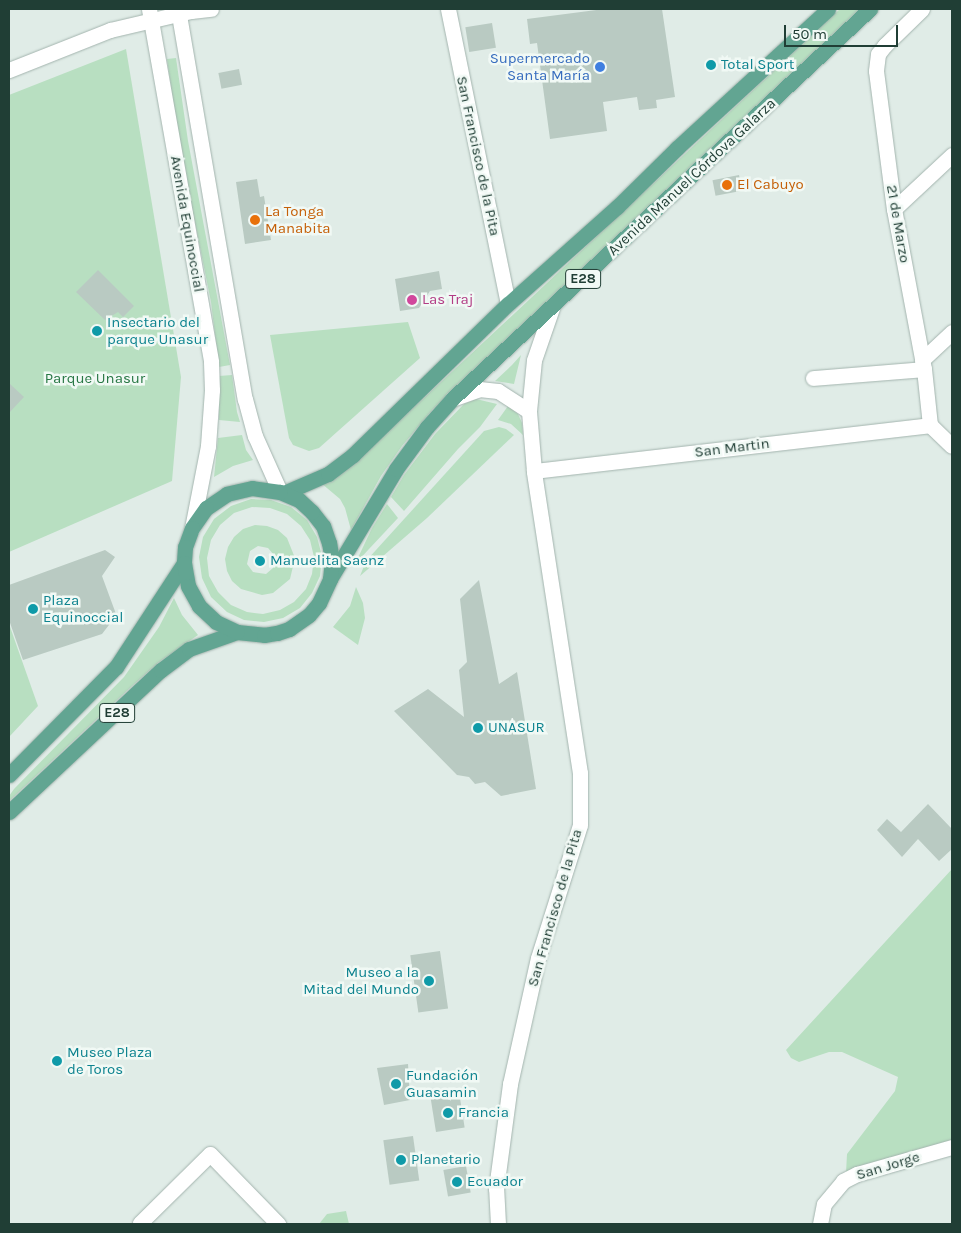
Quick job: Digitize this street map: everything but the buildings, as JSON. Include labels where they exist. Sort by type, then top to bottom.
[{"type":"main road","name":"Avenida Manuel Córdova Galarza","points":[[282,493],[328,474],[353,455],[508,304],[617,207],[676,148],[828,9]]},
{"type":"main road","name":"Avenida Manuel Córdova Galarza","points":[[330,579],[396,469],[426,427],[452,399],[552,308],[870,9]]},
{"type":"main road","name":"E28","points":[[252,488],[282,493],[299,500],[323,526],[329,543],[332,561],[330,579],[319,603],[309,615],[289,629],[264,635],[237,632],[216,622],[199,606],[188,586],[184,563],[185,547],[192,528],[206,508],[227,494],[252,488]]},
{"type":"main road","name":"E28","points":[[9,775],[116,667],[184,563]]},
{"type":"main road","name":"E28","points":[[9,812],[173,660],[200,644],[237,632]]},
{"type":"street","points":[[9,70],[150,15],[211,9]]},
{"type":"street","name":"San Francisco de la Pita","points":[[448,9],[508,304]]},
{"type":"street","name":"21 de Marzo","points":[[922,9],[878,54],[876,70],[894,209],[923,365],[930,424]]},
{"type":"street","name":"Avenida Equinoccial","points":[[178,11],[245,399],[255,436],[282,493]]},
{"type":"street","name":"Avenida Equinoccial","points":[[150,15],[211,362],[212,390],[208,446],[192,528]]},
{"type":"street","points":[[894,209],[952,155]]},
{"type":"street","name":"San Francisco de la Pita","points":[[498,1224],[496,1189],[510,1084],[538,958],[580,825],[580,773],[534,470],[529,411],[534,360],[552,308]]},
{"type":"street","points":[[813,378],[923,365],[952,332]]},
{"type":"street","points":[[452,399],[479,389],[498,391],[529,411]]},
{"type":"street","points":[[930,424],[952,446]]},
{"type":"street","name":"San Martin","points":[[534,470],[930,424]]},
{"type":"street","name":"San Jorge","points":[[820,1224],[824,1204],[843,1181],[857,1174],[952,1147]]},
{"type":"street","points":[[141,1224],[210,1154],[278,1224]]},
{"type":"green space","points":[[840,9],[860,9],[433,409],[402,446],[381,476],[351,530],[345,508],[340,499],[321,483],[363,455]]},
{"type":"green space","name":"Parque Unasur","points":[[126,49],[181,377],[172,481],[9,552],[9,95]]},
{"type":"green space","points":[[176,58],[188,141],[230,365],[219,367],[211,302],[179,143],[167,59]]},
{"type":"green space","points":[[408,322],[420,358],[319,448],[309,451],[293,445],[289,438],[270,335]]},
{"type":"green space","points":[[521,355],[514,384],[495,381],[512,365]]},
{"type":"green space","points":[[232,375],[240,422],[219,420],[219,376]]},
{"type":"green space","points":[[476,399],[497,404],[480,427],[458,449],[404,511],[391,497],[404,475],[435,434],[464,404]]},
{"type":"green space","points":[[508,406],[518,414],[522,423],[523,435],[511,424],[498,420]]},
{"type":"green space","points":[[499,427],[506,429],[514,435],[427,518],[360,576],[366,561],[484,431]]},
{"type":"green space","points":[[242,435],[246,450],[253,460],[233,466],[214,477],[218,438]]},
{"type":"green space","points":[[251,499],[271,500],[291,507],[307,520],[317,537],[322,556],[320,576],[312,593],[300,608],[283,618],[264,622],[244,620],[227,612],[211,597],[202,578],[199,557],[203,537],[214,519],[231,506]],"holes":[[[252,507],[270,508],[287,514],[301,526],[310,540],[314,557],[312,574],[306,589],[294,602],[280,610],[263,614],[247,612],[231,605],[218,592],[209,576],[207,558],[211,540],[220,525],[234,513]]]},
{"type":"green space","points":[[387,504],[398,518],[355,564],[372,528]]},
{"type":"green space","points":[[255,525],[267,526],[278,530],[287,538],[295,558],[290,579],[273,593],[262,595],[241,589],[232,581],[227,571],[225,559],[228,547],[234,537],[243,529]],"holes":[[[258,546],[268,548],[274,555],[273,568],[266,574],[253,572],[247,564],[250,551]]]},
{"type":"green space","points":[[356,587],[363,603],[365,618],[358,645],[333,627],[350,606]]},
{"type":"green space","points":[[174,598],[182,615],[198,635],[159,662],[9,801],[9,796],[14,789],[124,677],[159,627]]},
{"type":"green space","points":[[9,624],[38,706],[9,737]]},
{"type":"green space","points":[[952,869],[952,1141],[846,1173],[847,1154],[895,1091],[898,1077],[842,1052],[829,1052],[799,1062],[791,1058],[786,1050]]},
{"type":"green space","points":[[346,1211],[349,1224],[319,1224],[327,1214]]},
{"type":"place","name":"Total Sport","points":[[711,65]]},
{"type":"place","name":"Supermercado Santa María","points":[[600,67]]},
{"type":"place","name":"El Cabuyo","points":[[727,185]]},
{"type":"place","name":"La Tonga Manabita","points":[[255,220]]},
{"type":"place","name":"Las Traj","points":[[412,300]]},
{"type":"place","name":"Insectario del parque Unasur","points":[[97,331]]},
{"type":"place","name":"Manuelita Saenz","points":[[260,561]]},
{"type":"place","name":"Plaza Equinoccial","points":[[33,609]]},
{"type":"place","name":"UNASUR","points":[[478,728]]},
{"type":"place","name":"Museo a la Mitad del Mundo","points":[[429,981]]},
{"type":"place","name":"Museo Plaza de Toros","points":[[57,1061]]},
{"type":"place","name":"Fundación Guasamin","points":[[396,1084]]},
{"type":"place","name":"Francia","points":[[448,1113]]},
{"type":"place","name":"Planetario","points":[[401,1160]]},
{"type":"place","name":"Ecuador","points":[[457,1182]]}]
